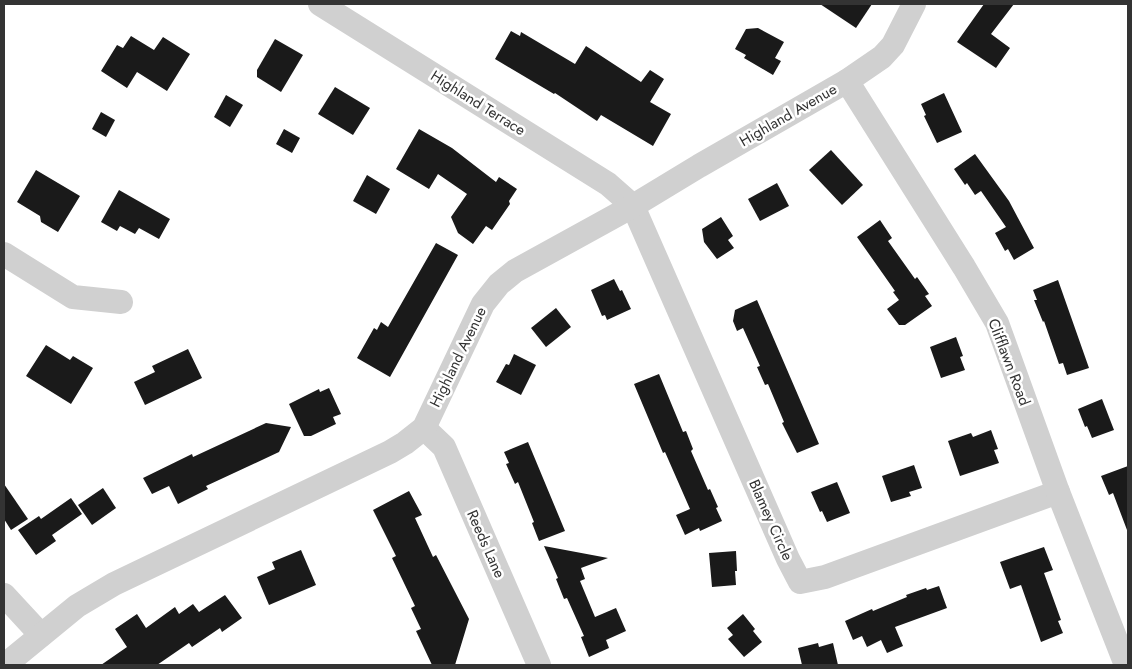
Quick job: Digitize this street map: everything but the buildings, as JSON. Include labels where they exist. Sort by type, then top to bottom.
[{"type":"street","name":"Highland Terrace","points":[[320,4],[608,184],[632,206]]},
{"type":"street","name":"Highland Avenue","points":[[5,665],[77,606],[114,584],[390,452],[405,443],[424,428],[483,304],[499,284],[515,271],[847,82],[882,57],[893,45],[914,4]]},
{"type":"street","name":"Clifflawn Road","points":[[847,82],[964,267],[997,323],[1058,492],[1126,665]]},
{"type":"street","name":"Blamey Circle","points":[[632,206],[788,559],[800,582],[826,577],[1058,492]]},
{"type":"street","points":[[4,254],[73,297],[121,302]]},
{"type":"street","name":"Reeds Lane","points":[[424,428],[444,447],[540,665]]},
{"type":"street","points":[[4,596],[41,635]]}]
